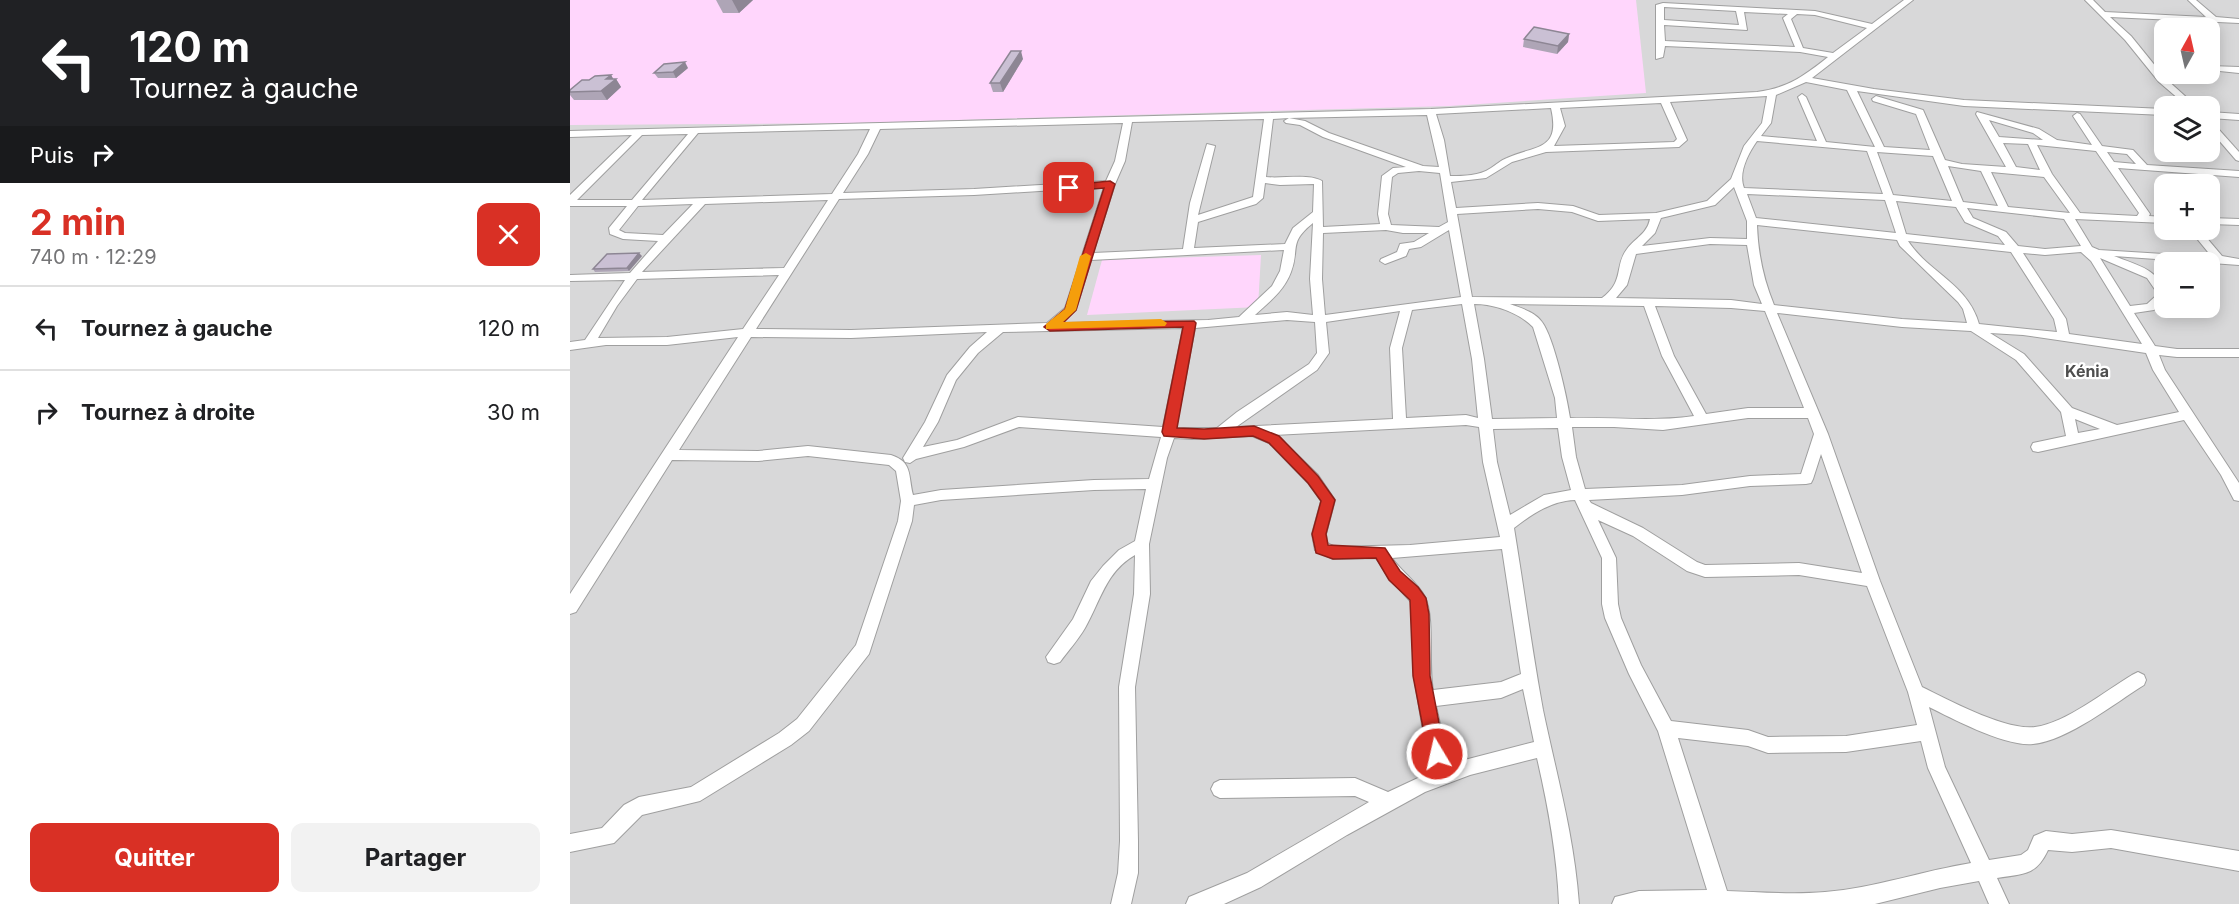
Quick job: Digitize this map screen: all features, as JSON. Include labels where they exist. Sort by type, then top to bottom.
[{"type":"street","points":[[1778,0],[1781,10]]},
{"type":"street","points":[[2089,0],[2128,38],[2162,80],[2180,96]]},
{"type":"street","points":[[2187,0],[2193,0],[2212,18]]},
{"type":"street","points":[[570,134],[1128,119],[1269,118],[1772,94],[1789,89],[1805,79],[1902,2]]},
{"type":"street","points":[[1659,57],[1661,22],[1659,7],[1663,5],[1711,3],[1739,8],[1820,14],[1873,27]]},
{"type":"street","points":[[1661,22],[1744,28],[1739,8]]},
{"type":"street","points":[[1795,12],[1787,18],[1800,51]]},
{"type":"street","points":[[2104,14],[2177,18]]},
{"type":"street","points":[[2220,20],[2239,21]]},
{"type":"street","points":[[1661,43],[1800,51],[1834,56]]},
{"type":"street","points":[[2149,63],[2154,64]]},
{"type":"street","points":[[2220,69],[2239,70]]},
{"type":"street","points":[[1805,79],[1920,112],[1958,203],[1971,222],[2002,234],[2014,248],[2060,319],[2064,336]]},
{"type":"street","points":[[1852,91],[1995,106],[2154,112]]},
{"type":"street","points":[[1852,91],[1876,150],[1888,197],[1896,215],[1900,237],[1911,252],[1962,299],[1969,309],[1974,328],[2020,357],[2067,411],[2119,431]]},
{"type":"street","points":[[1772,94],[1766,123],[1754,138],[1742,161],[1738,185],[1752,221],[1760,285],[1821,434],[1872,581],[1916,692],[1946,788],[1999,904]]},
{"type":"street","points":[[1802,97],[1823,145]]},
{"type":"street","points":[[1546,149],[1676,145],[1682,140],[1664,99]]},
{"type":"street","points":[[1939,99],[1982,115],[2037,131],[2054,143]]},
{"type":"street","points":[[1269,118],[1302,123],[1321,133],[1422,169],[1446,175],[1481,176],[1508,161],[1534,155],[1546,149],[1553,141],[1560,126],[1555,105]]},
{"type":"street","points":[[1431,112],[1446,175],[1448,222],[1468,300],[1494,483],[1506,525],[1529,679],[1557,806],[1569,904]]},
{"type":"street","points":[[1982,115],[2013,171]]},
{"type":"street","points":[[2077,116],[2145,214],[2139,219]]},
{"type":"street","points":[[2220,116],[2239,117]]},
{"type":"street","points":[[1193,220],[1257,200],[1269,118]]},
{"type":"street","points":[[1050,327],[1070,310],[1110,184],[1120,161],[1128,119]]},
{"type":"street","points":[[570,607],[863,154],[877,125]]},
{"type":"street","points":[[664,238],[622,236],[614,231],[614,228],[642,191],[672,161],[696,130]]},
{"type":"street","points":[[570,202],[640,132]]},
{"type":"street","points":[[2220,136],[2239,158]]},
{"type":"street","points":[[1754,138],[1938,158],[1962,167],[2047,174]]},
{"type":"street","points":[[1996,140],[2054,143],[2130,152],[2145,168]]},
{"type":"street","points":[[2031,142],[2088,249],[2151,276],[2164,295],[2150,307],[2126,310]]},
{"type":"street","points":[[1188,253],[1195,203],[1210,146]]},
{"type":"street","points":[[2112,165],[2239,174]]},
{"type":"street","points":[[1984,168],[2004,208]]},
{"type":"street","points":[[1386,227],[1383,214],[1386,176],[1396,170],[1422,169]]},
{"type":"street","points":[[1220,433],[1242,414],[1320,360],[1323,353],[1321,319],[1317,304],[1319,183],[1314,180],[1280,182],[1261,179]]},
{"type":"street","points":[[570,183],[580,192]]},
{"type":"street","points":[[570,202],[701,202],[734,198],[974,192],[1110,184]]},
{"type":"street","points":[[1318,230],[1386,227],[1402,230],[1538,206],[1573,209],[1598,218],[1656,216],[1711,203],[1738,185],[1958,203],[2072,216],[2154,220]]},
{"type":"street","points":[[589,343],[615,299],[664,238],[701,202]]},
{"type":"street","points":[[1242,321],[1283,280],[1291,238],[1318,213]]},
{"type":"street","points":[[1605,302],[1622,285],[1627,259],[1631,251],[1648,237],[1655,224],[1656,216]]},
{"type":"street","points":[[1752,221],[2045,252],[2084,249],[2095,259],[2151,349],[2159,370],[2226,472],[2239,496]]},
{"type":"street","points":[[2220,221],[2239,222]]},
{"type":"street","points":[[1385,261],[1402,254],[1404,246],[1417,245],[1448,222]]},
{"type":"street","points":[[2203,240],[2213,252]]},
{"type":"street","points":[[1631,251],[1710,241],[1753,242]]},
{"type":"street","points":[[1086,257],[1289,247]]},
{"type":"street","points":[[2095,252],[2154,257]]},
{"type":"street","points":[[2220,259],[2239,262]]},
{"type":"street","points":[[570,278],[786,271]]},
{"type":"street","points":[[1281,316],[1321,319],[1468,300],[1731,304],[1770,310],[2064,336],[2177,353],[2239,353]]},
{"type":"street","points":[[1490,300],[1538,323],[1557,385],[1569,458],[1582,501],[1609,558],[1610,604],[1613,618],[1635,669],[1666,729],[1720,900]]},
{"type":"street","points":[[1648,302],[1668,356],[1703,420]]},
{"type":"street","points":[[570,346],[589,343],[667,341],[747,333],[810,335],[1242,321],[1281,316],[1317,304]]},
{"type":"street","points":[[1400,424],[1396,348],[1407,307]]},
{"type":"street","points":[[1121,904],[1128,873],[1129,841],[1127,687],[1140,615],[1142,543],[1169,432],[1190,323]]},
{"type":"street","points":[[903,470],[931,422],[951,378],[974,350],[1000,328]]},
{"type":"street","points":[[2067,411],[2073,440]]},
{"type":"street","points":[[912,455],[949,447],[1018,422],[1220,433],[1466,420],[1486,424],[1614,422],[1663,425],[1748,413],[1812,413]]},
{"type":"street","points":[[2038,447],[2187,415]]},
{"type":"street","points":[[1254,431],[1274,440],[1313,479],[1328,500],[1319,534],[1322,549],[1333,553],[1380,552],[1508,542]]},
{"type":"street","points":[[1582,501],[1750,481],[1806,480],[1821,434]]},
{"type":"street","points":[[570,843],[607,836],[630,811],[639,806],[694,795],[785,739],[803,725],[863,649],[899,544],[908,501],[904,488],[903,470],[898,463],[891,460],[822,452],[758,456],[669,455]]},
{"type":"street","points":[[908,501],[952,494],[1094,485],[1155,484]]},
{"type":"street","points":[[1506,525],[1535,505],[1552,497],[1566,494],[1638,532],[1692,567],[1705,571],[1799,569],[1872,581]]},
{"type":"street","points":[[1054,657],[1079,624],[1096,586],[1108,570],[1124,554],[1142,543]]},
{"type":"street","points":[[1380,552],[1395,575],[1418,598],[1421,614],[1422,676],[1434,743],[1443,775]]},
{"type":"street","points":[[1427,699],[1501,690],[1529,679]]},
{"type":"street","points":[[1916,692],[1971,718],[2015,734],[2032,736],[2050,732],[2138,680]]},
{"type":"street","points":[[1666,729],[1748,738],[1768,745],[1846,744],[1927,732]]},
{"type":"street","points":[[1196,904],[1241,888],[1275,870],[1338,829],[1443,775],[1543,748]]},
{"type":"street","points":[[1220,789],[1355,788],[1389,801]]},
{"type":"street","points":[[1622,904],[1639,901],[1720,900],[1825,902],[1868,896],[1985,870],[2025,864],[2035,857],[2041,843],[2046,840],[2072,843],[2111,839],[2239,861]]},
{"type":"shaded area","points":[[570,0],[2239,0],[2239,904],[570,904]]},
{"type":"shaded area","points":[[570,0],[1636,0],[1646,93],[1449,106],[853,123],[570,125]]},
{"type":"shaded area","points":[[1261,255],[1258,307],[1087,315],[1102,260]]},
{"type":"building","points":[[1534,27],[1569,34],[1558,46],[1524,39]]},
{"type":"building","points":[[1011,51],[1021,51],[1000,83],[990,83]]},
{"type":"building","points":[[685,62],[673,72],[654,73],[664,64]]},
{"type":"building","points":[[611,75],[606,79],[616,79],[601,91],[570,92],[582,80]]},
{"type":"building","points":[[639,253],[627,268],[593,269],[607,254]]},
{"type":"slow traffic","points":[[1086,256],[1068,315],[1050,327],[1161,323]]},
{"type":"district","name":"Kénia","points":[[2087,371]]},
{"type":"route","points":[[1069,188],[1110,184],[1068,315],[1050,327],[1190,323],[1169,432],[1204,434],[1254,431],[1271,438],[1313,479],[1328,500],[1319,534],[1322,549],[1333,553],[1380,552],[1395,575],[1413,591],[1418,598],[1421,614],[1422,676],[1437,754]]}]
